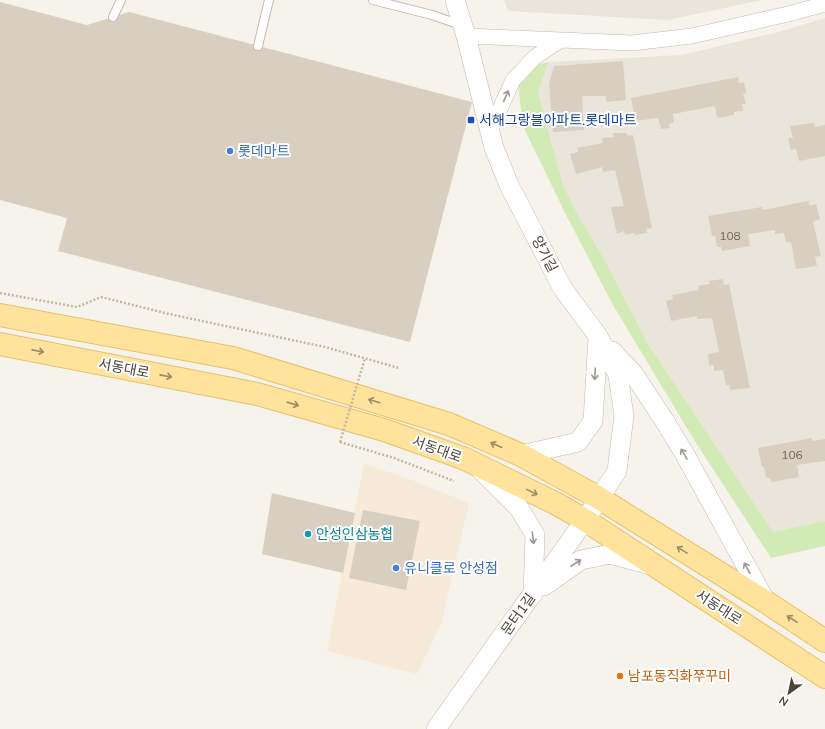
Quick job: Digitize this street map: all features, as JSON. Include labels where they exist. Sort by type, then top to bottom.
[{"type":"main road","name":"서동대로","points":[[0,315],[234,358],[449,424],[521,455],[599,498],[825,640]]},
{"type":"main road","name":"서동대로","points":[[0,344],[257,394],[384,430],[462,458],[556,503],[585,520],[825,677]]},
{"type":"street","name":"양기길","points":[[455,0],[465,31],[494,148],[509,185],[563,289],[598,336],[618,375],[624,416],[617,472],[599,498]]},
{"type":"street","points":[[465,31],[560,40],[632,43],[692,36],[825,4]]},
{"type":"street","points":[[490,131],[513,80],[534,57],[560,40]]},
{"type":"street","points":[[521,455],[578,442],[593,421],[598,336]]},
{"type":"street","points":[[598,336],[633,373],[664,420],[684,453],[766,602]]},
{"type":"street","points":[[476,464],[519,508],[535,535],[532,594]]},
{"type":"street","name":"문터1길","points":[[436,729],[585,520],[599,498]]},
{"type":"street","points":[[532,594],[581,560],[610,554],[657,567]]},
{"type":"lane","points":[[113,17],[121,0]]},
{"type":"lane","points":[[258,46],[269,0]]},
{"type":"lane","points":[[373,0],[432,15],[465,31]]},
{"type":"path","points":[[0,293],[78,307],[101,298],[326,347],[399,368]]},
{"type":"path","points":[[365,358],[340,442],[394,458],[454,481]]},
{"type":"shaded area","points":[[504,0],[762,0],[668,20],[508,11]]},
{"type":"shaded area","points":[[825,18],[825,521],[773,532],[648,344],[603,257],[579,217],[563,185],[538,92],[548,62],[682,55],[778,32]]},
{"type":"shaded area","points":[[364,464],[404,477],[469,503],[441,624],[417,674],[327,651]]},
{"type":"green space","points":[[548,62],[538,92],[563,185],[579,217],[603,257],[648,344],[773,532],[825,521],[825,546],[771,558],[696,443],[613,305],[564,211],[523,126],[518,84],[530,67]]},
{"type":"building","name":"롯데마트","points":[[0,2],[87,25],[129,12],[472,102],[410,342],[58,251],[67,218],[0,200]]},
{"type":"building","points":[[623,61],[626,100],[606,102],[606,96],[582,96],[584,130],[553,132],[549,84],[554,66]]},
{"type":"building","points":[[738,77],[739,83],[744,82],[746,93],[743,94],[746,104],[742,104],[743,111],[734,112],[734,115],[717,118],[715,106],[673,114],[674,122],[669,124],[670,128],[661,129],[658,118],[635,121],[631,98]]},
{"type":"building","points":[[814,123],[815,127],[825,125],[825,156],[799,161],[796,149],[791,150],[788,138],[793,138],[790,126]]},
{"type":"building","points":[[613,133],[626,133],[628,136],[633,135],[652,228],[646,229],[647,233],[625,235],[624,231],[617,234],[611,207],[624,206],[615,170],[603,172],[602,167],[576,174],[570,154],[578,152],[577,148],[603,143],[602,138],[614,137]]},
{"type":"building","points":[[808,201],[810,206],[816,204],[820,219],[813,222],[821,256],[815,257],[817,266],[796,269],[791,242],[786,242],[784,233],[775,234],[775,230],[748,234],[750,246],[722,251],[721,247],[717,247],[715,236],[712,236],[708,216],[762,207],[763,210]]},
{"type":"building","points":[[723,279],[724,285],[729,284],[750,388],[730,390],[729,385],[726,385],[723,370],[714,371],[714,365],[709,366],[708,354],[719,352],[712,318],[697,319],[697,316],[671,321],[666,301],[673,299],[672,295],[698,290],[698,286],[710,284],[709,281]]},
{"type":"building","points":[[812,438],[812,441],[825,439],[825,461],[797,465],[799,477],[772,482],[770,478],[766,478],[758,448]]},
{"type":"building","name":"안성인삼농협","points":[[272,493],[355,513],[343,573],[262,554]]},
{"type":"building","points":[[363,510],[420,521],[406,590],[349,578]]},
{"type":"place","name":"서해그랑블아파트.롯데마트","points":[[471,120]]},
{"type":"place","name":"롯데마트","points":[[230,151]]},
{"type":"place","name":"안성인삼농협","points":[[308,534]]},
{"type":"place","name":"유니클로 안성점","points":[[396,568]]},
{"type":"place","name":"남포동직화쭈꾸미","points":[[620,676]]}]
